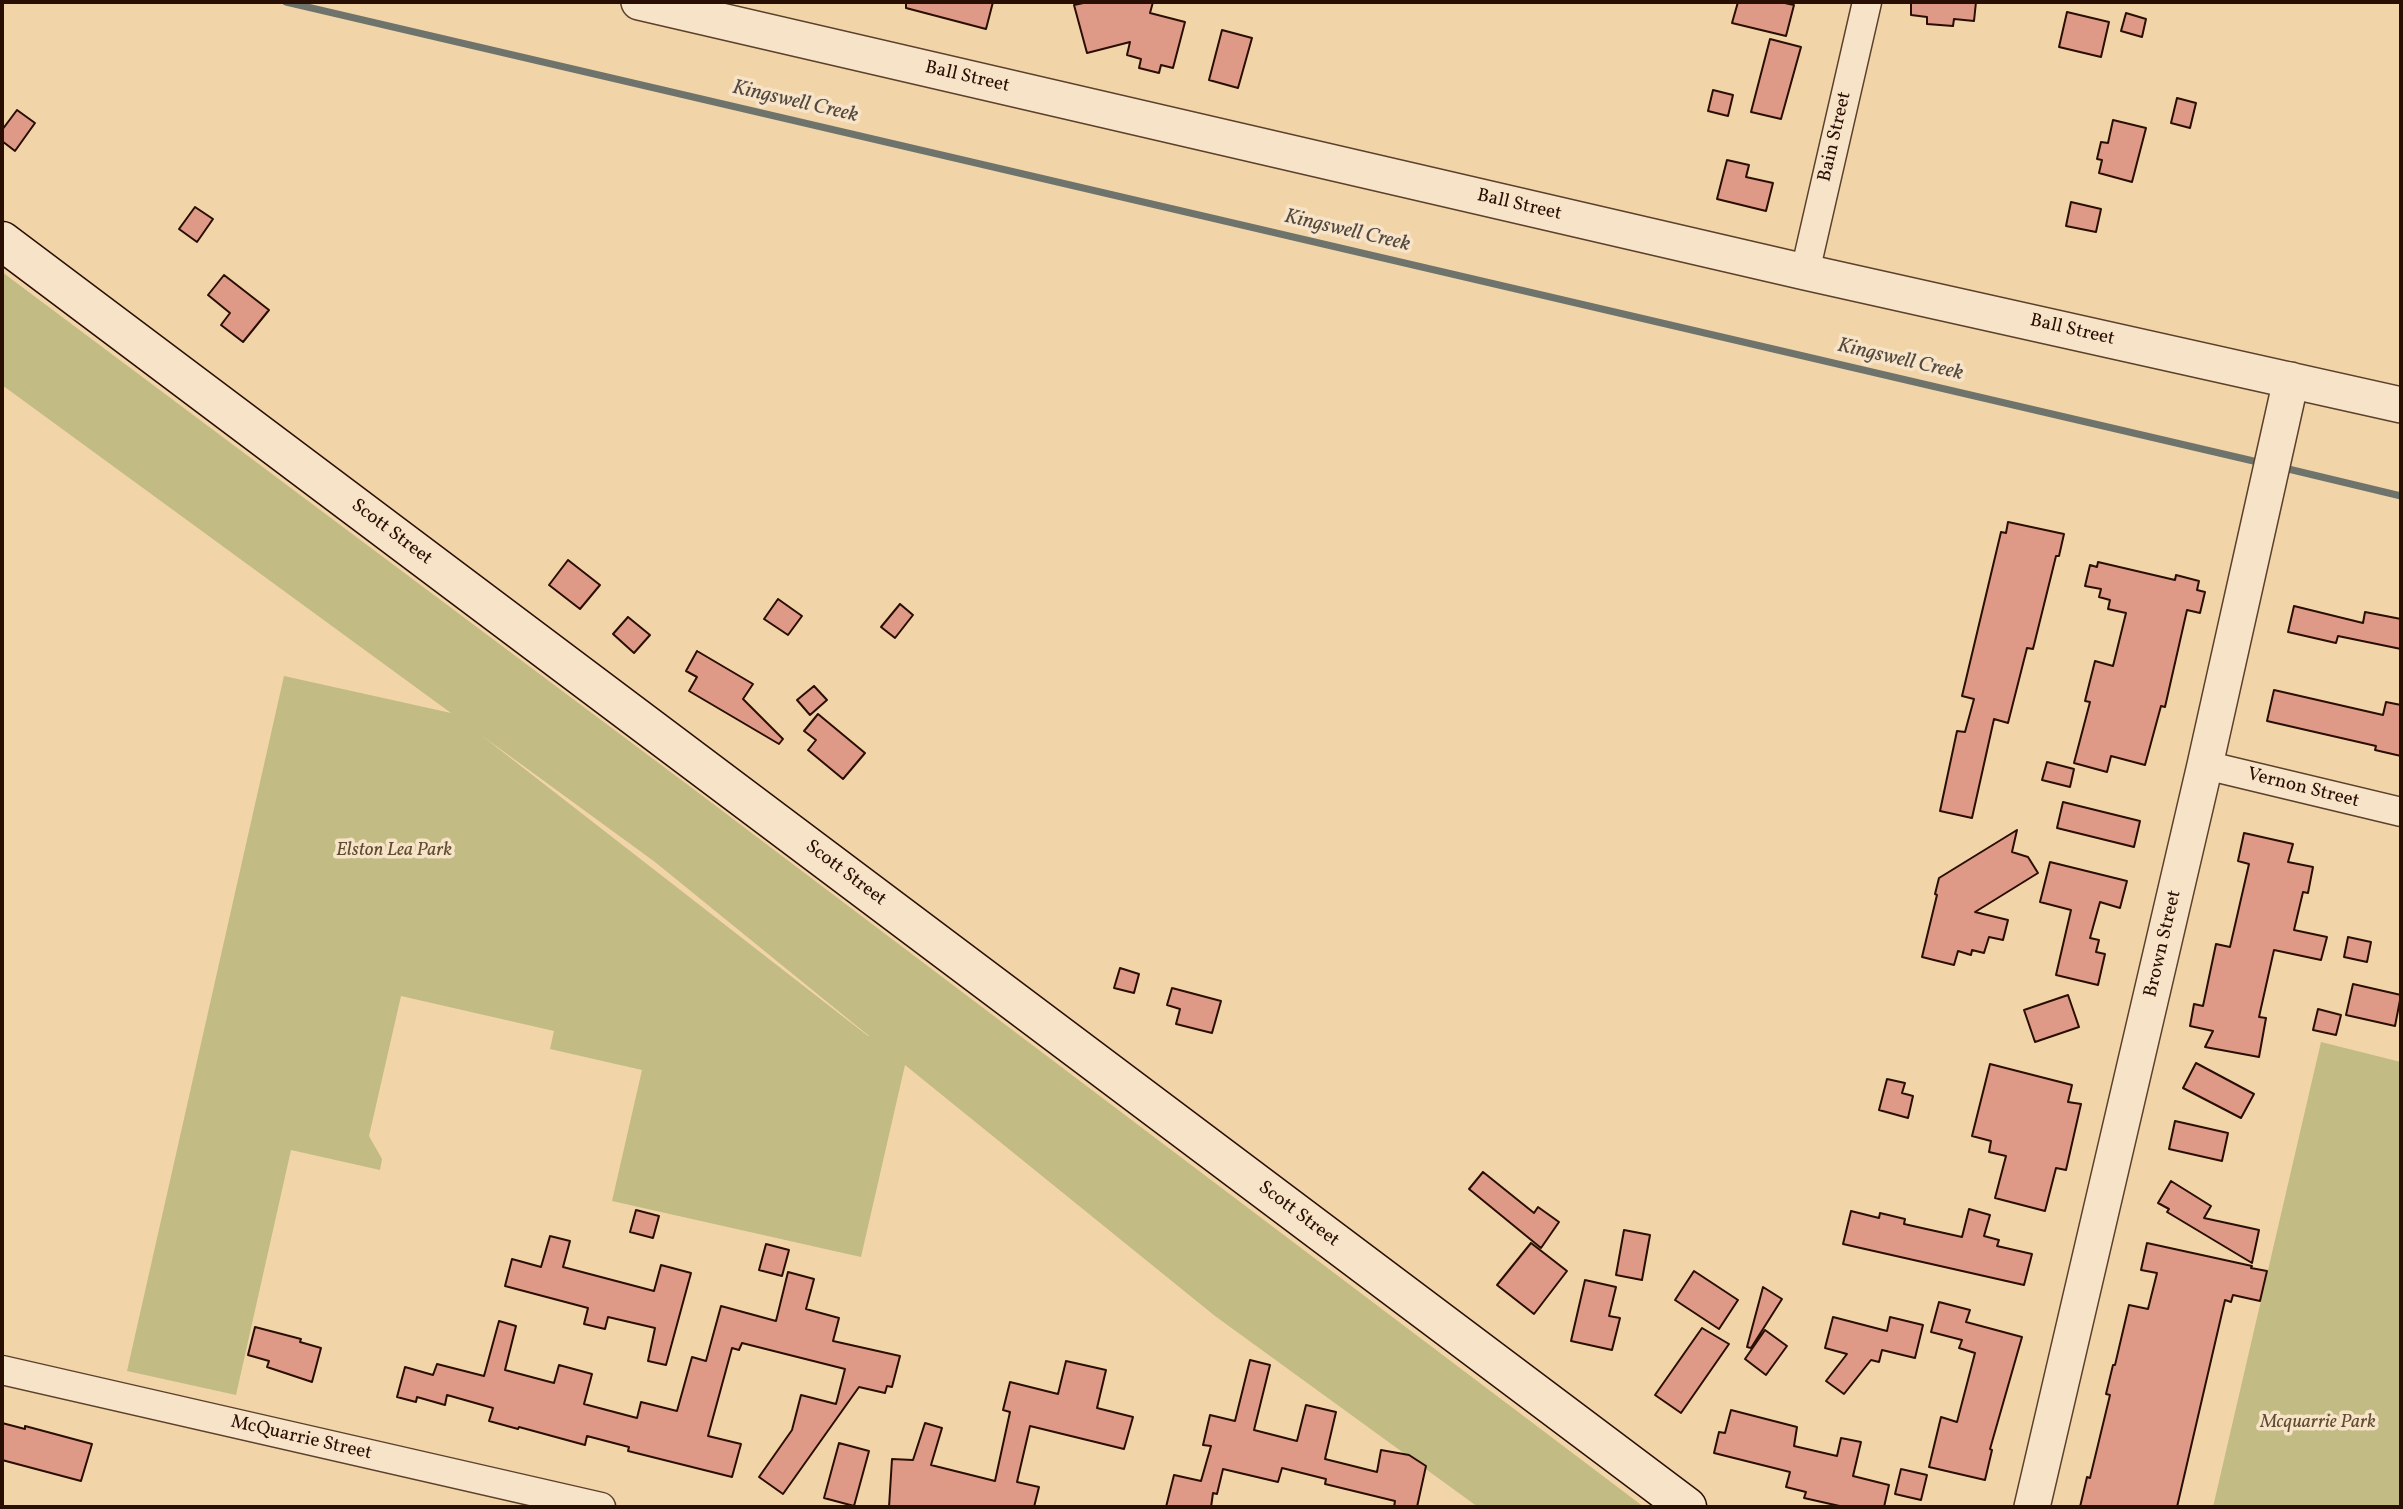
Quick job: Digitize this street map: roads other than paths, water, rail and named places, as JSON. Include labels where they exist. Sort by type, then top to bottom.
[{"type":"main road","name":"Scott Street","points":[[2,241],[1687,1507]]},
{"type":"street","name":"Ball Street","points":[[639,2],[1805,272],[2401,405]]},
{"type":"street","name":"Bain Street","points":[[1805,272],[1867,2]]},
{"type":"street","name":"Brown Street","points":[[2032,1507],[2205,765],[2291,380]]},
{"type":"street","name":"Vernon Street","points":[[2205,765],[2401,812]]},
{"type":"street","name":"McQuarrie Street","points":[[2,1370],[600,1507]]},
{"type":"waterway","name":"Kingswell Creek","points":[[286,2],[2262,463]]},
{"type":"waterway","name":"Kingswell Creek","points":[[2280,467],[2401,496]]},
{"type":"park label","name":"Elston Lea Park","points":[[394,852]]},
{"type":"park label","name":"Mcquarrie Park","points":[[2318,1424]]}]
